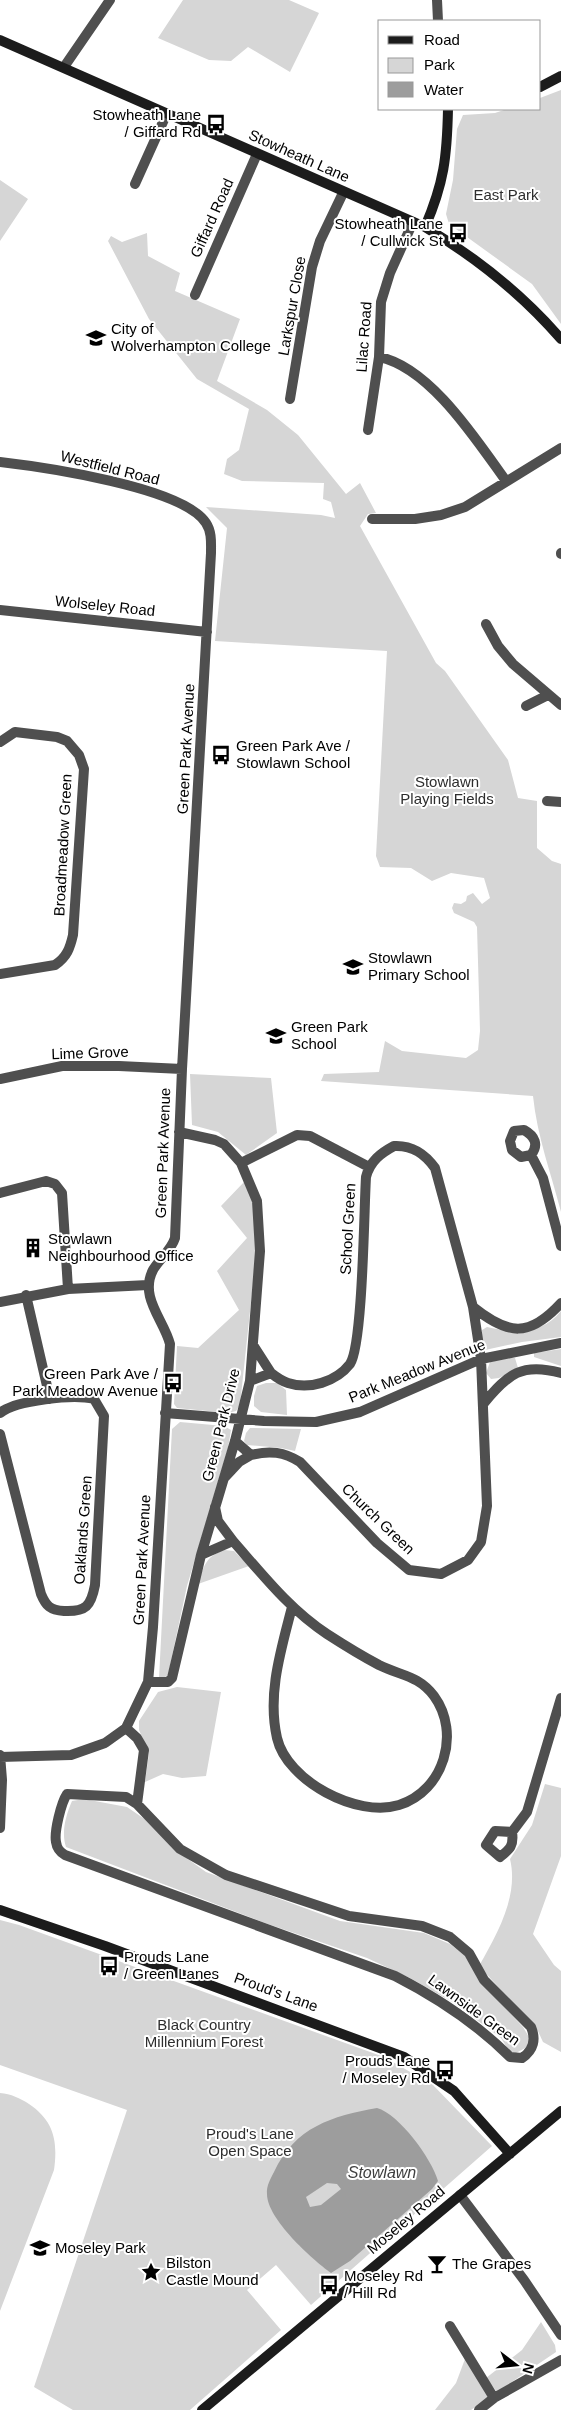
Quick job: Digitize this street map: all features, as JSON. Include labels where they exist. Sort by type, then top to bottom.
[{"type":"street","points":[[64,67],[110,0]]},
{"type":"street","points":[[437,0],[438,20]]},
{"type":"street","name":"Stowheath Lane","points":[[0,40],[343,193],[425,227],[462,249],[493,273],[538,314],[561,339]]},
{"type":"street","points":[[541,86],[561,76]]},
{"type":"street","points":[[425,227],[439,193],[445,171],[448,110]]},
{"type":"street","points":[[135,184],[167,113]]},
{"type":"street","name":"Giffard Road","points":[[195,295],[257,154]]},
{"type":"street","name":"Larkspur Close","points":[[290,399],[312,267],[320,241],[343,193]]},
{"type":"street","name":"Lilac Road","points":[[368,430],[379,357],[380,313],[384,288],[413,222]]},
{"type":"street","points":[[379,357],[402,364],[441,398],[467,427],[506,481]]},
{"type":"street","points":[[372,519],[415,518],[440,515],[465,507],[561,448]]},
{"type":"street","name":"Westfield Road","points":[[0,462],[80,474],[155,494],[191,510],[205,522]]},
{"type":"street","name":"Green Park Avenue","points":[[0,1756],[71,1755],[105,1743],[126,1728],[148,1682],[170,1344],[167,1334],[151,1304],[148,1285],[152,1271],[172,1245],[174,1238],[211,553],[210,532],[205,522]]},
{"type":"street","name":"Wolseley Road","points":[[0,610],[207,632]]},
{"type":"street","points":[[486,624],[498,646],[513,664],[561,705]]},
{"type":"street","points":[[526,706],[548,695]]},
{"type":"street","name":"Broadmeadow Green","points":[[0,742],[15,732],[57,737],[66,741],[79,755],[84,769],[73,935],[69,949],[62,960],[55,965],[0,974]]},
{"type":"street","points":[[548,801],[561,802]]},
{"type":"street","name":"Lime Grove","points":[[0,1079],[62,1066],[182,1069]]},
{"type":"street","name":"Green Park Drive","points":[[148,1682],[168,1682],[172,1678],[201,1554],[241,1419],[250,1381],[260,1251],[257,1201],[241,1163],[224,1144],[215,1140],[179,1132]]},
{"type":"street","points":[[241,1163],[297,1135],[303,1134],[368,1167]]},
{"type":"street","name":"School Green","points":[[271,1374],[287,1383],[316,1385],[335,1378],[351,1363],[358,1329],[366,1176],[368,1167],[376,1158],[394,1146],[411,1147],[427,1157],[435,1168],[472,1307],[481,1359]]},
{"type":"street","points":[[531,1155],[544,1178],[561,1246]]},
{"type":"street","points":[[0,1193],[46,1181],[55,1184],[62,1193],[68,1289]]},
{"type":"street","points":[[0,1302],[26,1295],[68,1289],[148,1285]]},
{"type":"street","points":[[26,1295],[50,1399]]},
{"type":"street","points":[[472,1307],[493,1323],[504,1328],[526,1329],[544,1318],[561,1303]]},
{"type":"street","name":"Park Meadow Avenue","points":[[165,1413],[307,1422],[342,1416],[360,1412],[481,1359],[561,1343]]},
{"type":"street","points":[[250,1381],[271,1374],[253,1345]]},
{"type":"street","name":"Church Green","points":[[252,1455],[270,1452],[288,1454],[300,1462],[377,1543],[409,1570],[441,1574],[468,1560],[480,1542],[487,1506],[481,1359]]},
{"type":"street","points":[[484,1404],[508,1377],[527,1369],[546,1369],[561,1373]]},
{"type":"street","name":"Oaklands Green","points":[[0,1413],[7,1407],[50,1399],[86,1397],[94,1399],[104,1416],[95,1585],[93,1598],[88,1606],[78,1612],[52,1610],[40,1594],[0,1434]]},
{"type":"street","points":[[223,1479],[240,1462],[252,1455],[235,1441]]},
{"type":"street","points":[[215,1505],[218,1521],[233,1541],[292,1607],[326,1634],[380,1665],[415,1678],[434,1696],[443,1711],[449,1744],[436,1774],[427,1788],[416,1796],[399,1805],[364,1806],[321,1790],[290,1765],[281,1750],[277,1737],[274,1714],[274,1684],[292,1607]]},
{"type":"street","points":[[201,1554],[233,1541]]},
{"type":"street","points":[[512,1832],[527,1812],[561,1698]]},
{"type":"street","points":[[126,1728],[137,1738],[144,1750],[137,1804]]},
{"type":"street","points":[[0,1756],[0,1828]]},
{"type":"street","name":"Lawnside Green","points":[[67,1794],[126,1797],[137,1804],[180,1849],[226,1875],[349,1916],[422,1926],[450,1937],[468,1953],[484,1980],[531,2027],[535,2036],[530,2050],[522,2058],[510,2057],[497,2044],[436,1998],[395,1976],[65,1856],[59,1851],[56,1838],[62,1801],[67,1794]]},
{"type":"street","name":"Proud's Lane","points":[[0,1910],[105,1946],[404,2057],[454,2090],[510,2154]]},
{"type":"street","name":"Moseley Road","points":[[202,2410],[561,2111]]},
{"type":"street","points":[[460,2195],[561,2335]]},
{"type":"street","points":[[450,2326],[494,2398]]},
{"type":"street","points":[[478,2410],[494,2398],[561,2360]]},
{"type":"green space","points":[[183,0],[289,0],[319,13],[290,72],[248,47],[231,61],[209,60],[158,38]]},
{"type":"green space","name":"East Park","points":[[561,90],[561,324],[532,284],[449,224],[446,214],[453,180],[457,129],[463,115],[495,113],[504,110],[541,110],[541,98]]},
{"type":"green space","points":[[0,180],[28,199],[0,241]]},
{"type":"green space","name":"Stowlawn Playing Fields","points":[[147,233],[148,256],[180,273],[175,291],[240,319],[217,381],[267,410],[298,435],[346,494],[360,483],[376,513],[368,514],[360,526],[436,663],[445,671],[508,760],[518,798],[537,801],[537,848],[552,861],[561,864],[561,1212],[541,1140],[533,1096],[321,1081],[324,1074],[379,1072],[385,1041],[402,1051],[466,1058],[478,1050],[480,1031],[477,927],[474,922],[454,913],[452,908],[454,903],[461,904],[466,901],[467,896],[473,893],[482,904],[490,898],[484,878],[451,873],[432,881],[411,868],[380,867],[376,856],[387,651],[215,641],[227,528],[206,507],[321,515],[335,518],[331,502],[323,499],[324,483],[242,481],[224,474],[227,459],[239,450],[249,409],[197,379],[149,319],[108,241],[111,236],[122,242]]},
{"type":"green space","points":[[190,1074],[271,1078],[277,1133],[246,1155],[218,1132],[192,1125]]},
{"type":"green space","points":[[244,1182],[253,1202],[256,1255],[240,1405],[236,1411],[228,1413],[177,1408],[174,1404],[177,1346],[198,1348],[239,1310],[217,1271],[247,1238],[221,1206]]},
{"type":"green space","points":[[561,1311],[561,1337],[522,1342],[485,1350],[482,1342],[482,1330],[487,1327],[517,1331],[527,1330],[545,1324]]},
{"type":"green space","points":[[561,1349],[561,1366],[534,1357],[534,1353]]},
{"type":"green space","points":[[515,1358],[518,1368],[499,1378],[491,1379],[486,1373],[490,1362]]},
{"type":"green space","points":[[266,1383],[277,1383],[286,1390],[287,1415],[261,1412],[254,1406],[257,1386]]},
{"type":"green space","points":[[180,1422],[224,1426],[231,1430],[228,1448],[187,1586],[168,1675],[164,1678],[159,1678],[172,1429]]},
{"type":"green space","points":[[250,1428],[301,1429],[295,1451],[247,1445],[244,1441],[246,1433]]},
{"type":"green space","points":[[224,1550],[234,1551],[249,1566],[198,1584],[209,1559]]},
{"type":"green space","points":[[177,1687],[221,1692],[206,1776],[182,1778],[163,1774],[145,1782],[149,1753],[139,1730],[139,1721],[158,1692]]},
{"type":"green space","points":[[545,1784],[561,1788],[561,1856],[533,1934],[554,1965],[561,1971],[561,2052],[543,2042],[537,2029],[479,1966],[499,1928],[509,1901],[512,1873],[510,1859],[532,1825]]},
{"type":"green space","points":[[84,1799],[127,1807],[146,1820],[185,1857],[206,1872],[340,1921],[424,1933],[450,1944],[467,1957],[478,1979],[523,2027],[529,2037],[527,2047],[516,2053],[509,2051],[501,2038],[454,2003],[410,1978],[367,1958],[265,1923],[66,1847],[64,1830],[70,1806],[72,1801]]},
{"type":"green space","name":"Proud's Lane Open Space","points":[[0,1920],[19,1925],[384,2057],[433,2085],[492,2146],[311,2305],[276,2265],[247,2290],[281,2330],[190,2410],[73,2410],[34,2387],[127,2110],[0,2065]]},
{"type":"green space","points":[[0,2093],[19,2098],[44,2117],[52,2132],[55,2160],[54,2170],[0,2311]]},
{"type":"green space","points":[[541,2322],[555,2345],[556,2352],[497,2392],[486,2378],[522,2350]]},
{"type":"green space","points":[[465,2359],[489,2397],[471,2410],[435,2410],[456,2383]]},
{"type":"water","name":"Stowlawn","points":[[377,2108],[395,2119],[414,2138],[429,2161],[438,2181],[432,2189],[350,2261],[331,2273],[302,2248],[282,2226],[269,2204],[267,2188],[283,2157],[304,2134],[330,2120]],"holes":[[[327,2183],[337,2184],[341,2189],[321,2205],[310,2207],[306,2197]]]},
{"type":"place","name":"Stowheath Lane / Giffard Rd","points":[[216,124]]},
{"type":"place","name":"Stowheath Lane / Cullwick St","points":[[458,233]]},
{"type":"place","name":"City of Wolverhampton College","points":[[96,338]]},
{"type":"place","name":"Green Park Ave / Stowlawn School","points":[[221,755]]},
{"type":"place","name":"Stowlawn Primary School","points":[[353,967]]},
{"type":"place","name":"Green Park School","points":[[276,1036]]},
{"type":"place","name":"Stowlawn Neighbourhood Office","points":[[33,1248]]},
{"type":"place","name":"Green Park Ave / Park Meadow Avenue","points":[[173,1383]]},
{"type":"place","name":"Prouds Lane / Green Lanes","points":[[109,1966]]},
{"type":"place","name":"Prouds Lane / Moseley Rd","points":[[445,2070]]},
{"type":"place","name":"Moseley Park","points":[[40,2248]]},
{"type":"place","name":"The Grapes","points":[[437,2264]]},
{"type":"place","name":"Bilston Castle Mound","points":[[151,2272]]},
{"type":"place","name":"Moseley Rd / Hill Rd","points":[[329,2285]]},
{"type":"park label","name":"Black Country Millennium Forest","points":[[204,2034]]}]
